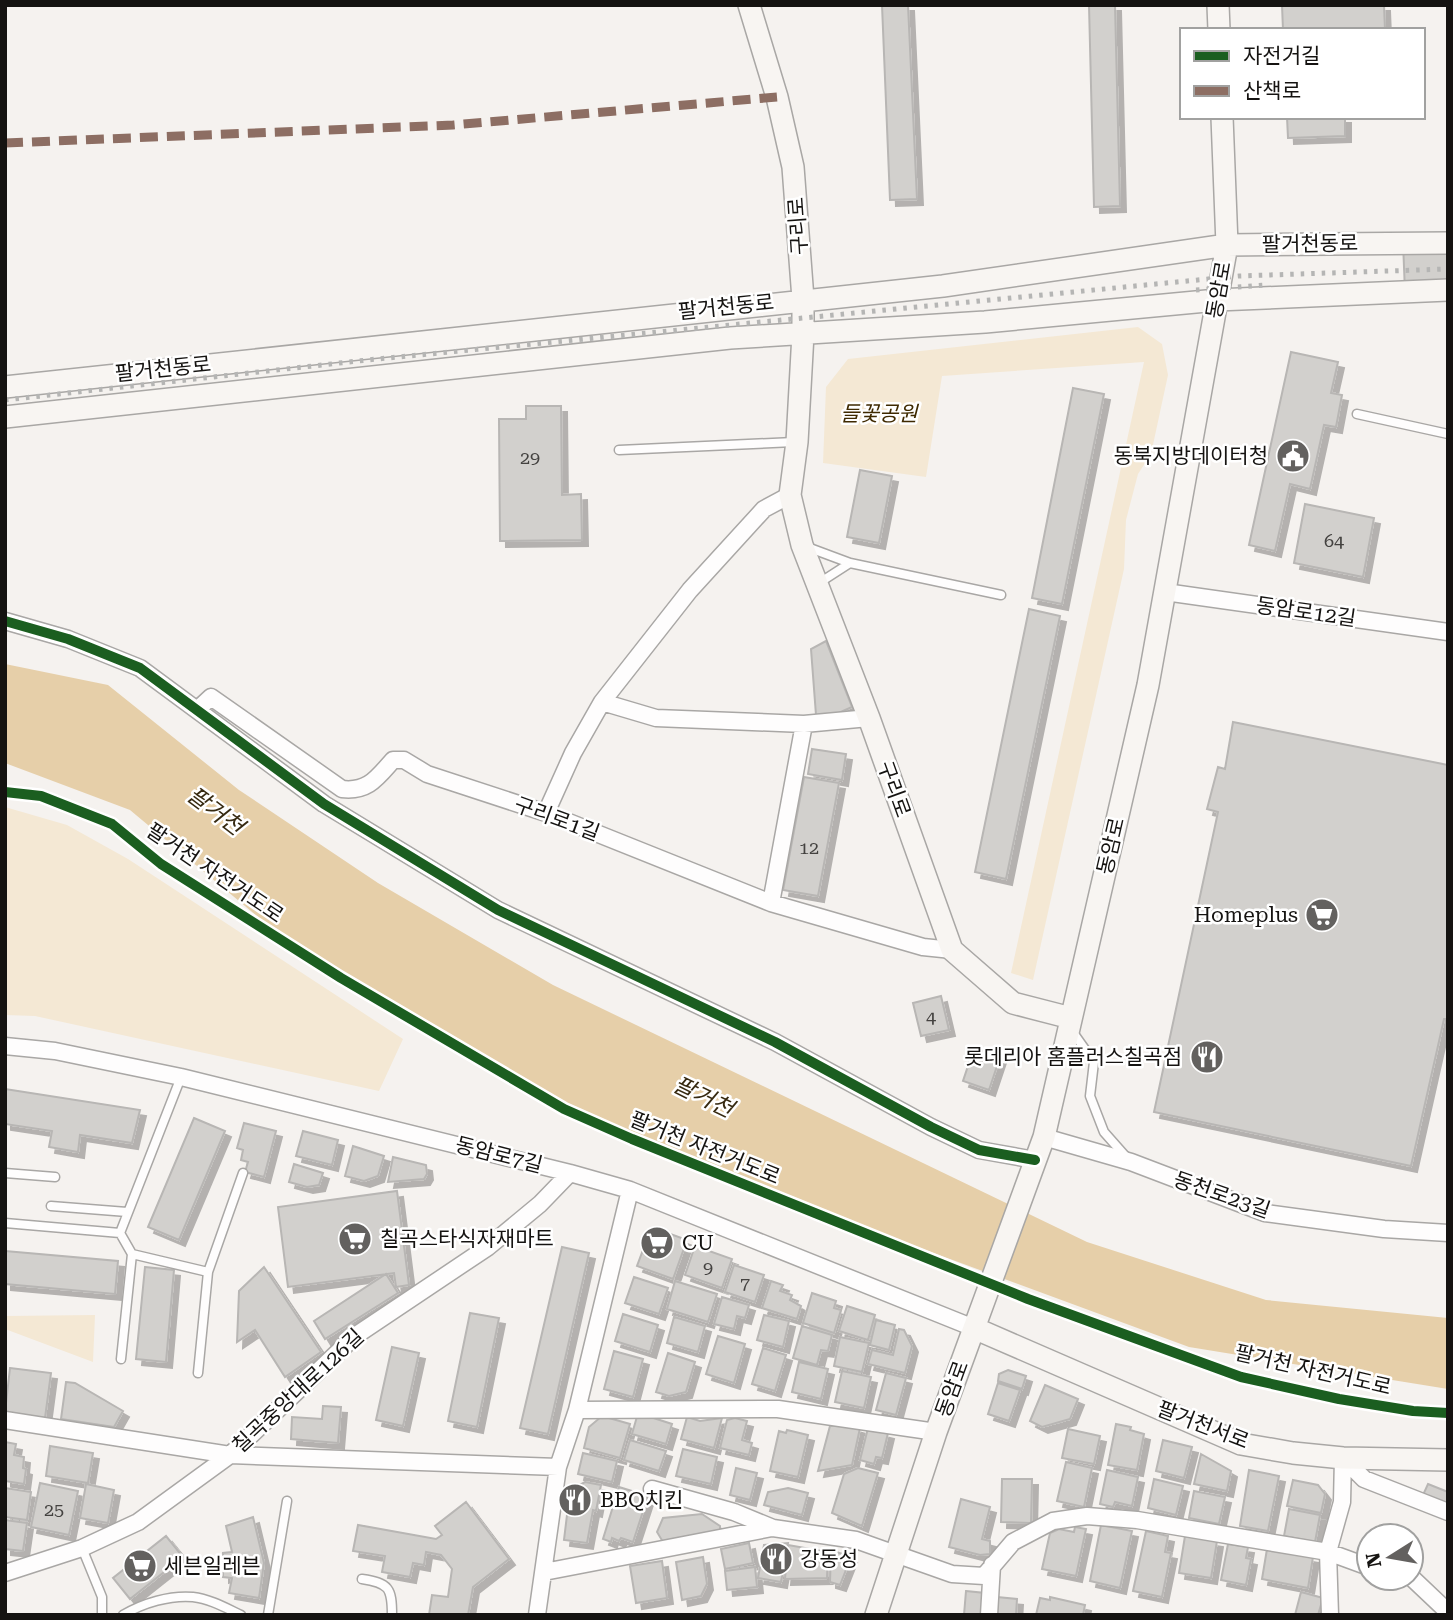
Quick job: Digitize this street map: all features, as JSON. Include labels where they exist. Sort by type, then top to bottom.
[{"type":"main road","name":"구리로","points":[[749,5],[777,97],[793,167],[803,334],[797,442],[790,495],[802,545],[869,718],[952,950],[1013,1003],[1070,1023]]},
{"type":"main road","points":[[1218,5],[1219,28]]},
{"type":"main road","name":"동암로","points":[[876,1615],[936,1432],[1044,1137],[1148,685],[1227,245],[1222,119]]},
{"type":"main road","name":"팔거천동로","points":[[5,387],[943,286],[1227,245],[1448,243]]},
{"type":"main road","name":"팔거천동로","points":[[5,417],[717,340],[985,322],[1217,300],[1448,290]]},
{"type":"main road","name":"팔거천서로","points":[[974,1328],[1241,1444],[1343,1458],[1448,1460]]},
{"type":"street","points":[[547,813],[573,753],[602,702],[709,570],[764,509],[790,495]]},
{"type":"street","name":"동암로12길","points":[[1165,592],[1448,632]]},
{"type":"street","points":[[5,621],[68,639],[140,668],[324,804],[498,910],[775,1042],[955,1139],[979,1150],[1035,1160]]},
{"type":"street","name":"구리로1길","points":[[197,710],[211,697],[341,789],[365,788],[393,760],[404,760],[427,774],[547,813],[771,903],[922,947],[952,950]]},
{"type":"street","points":[[602,702],[656,718],[804,724],[869,718]]},
{"type":"street","points":[[771,903],[804,724]]},
{"type":"street","name":"동암로7길","points":[[5,1045],[181,1077],[630,1190],[974,1328]]},
{"type":"street","name":"동천로23길","points":[[1044,1137],[1131,1162],[1265,1213],[1384,1229],[1448,1233]]},
{"type":"street","name":"칠곡중앙대로126길","points":[[5,1573],[82,1548],[138,1522],[230,1455],[355,1335],[488,1247],[540,1204],[570,1173]]},
{"type":"street","points":[[537,1615],[558,1467],[577,1410],[630,1190]]},
{"type":"street","points":[[577,1410],[778,1409],[936,1432]]},
{"type":"street","points":[[5,1420],[230,1455],[558,1467]]},
{"type":"street","points":[[1343,1458],[1364,1479],[1448,1512]]},
{"type":"street","points":[[1330,1615],[1328,1552],[1342,1502],[1343,1458]]},
{"type":"street","points":[[652,1489],[734,1512],[774,1528],[856,1540],[952,1574],[984,1576],[1013,1542],[1053,1521],[1087,1516],[1175,1526],[1328,1552],[1355,1562]]},
{"type":"street","points":[[544,1572],[774,1528]]},
{"type":"street","points":[[989,1615],[992,1565]]},
{"type":"street","points":[[1425,1590],[1448,1612]]},
{"type":"lane","points":[[1357,414],[1448,434]]},
{"type":"lane","points":[[619,450],[797,442]]},
{"type":"lane","points":[[802,545],[849,563],[1001,595]]},
{"type":"lane","points":[[817,585],[849,563]]},
{"type":"lane","points":[[1070,1023],[1094,1062],[1090,1096],[1104,1132],[1131,1162]]},
{"type":"lane","points":[[121,1359],[132,1254],[120,1233],[181,1077]]},
{"type":"lane","points":[[5,1173],[55,1177]]},
{"type":"lane","points":[[198,1373],[208,1272],[243,1173]]},
{"type":"lane","points":[[51,1206],[127,1212]]},
{"type":"lane","points":[[5,1223],[120,1233]]},
{"type":"lane","points":[[132,1254],[208,1272]]},
{"type":"lane","points":[[268,1615],[287,1502]]},
{"type":"lane","points":[[82,1548],[102,1597],[102,1615]]},
{"type":"lane","points":[[362,1579],[387,1586],[392,1597],[392,1615]]},
{"type":"lane","points":[[123,1615],[138,1606],[193,1597],[241,1615]]},
{"type":"green space","name":"들꽃공원","points":[[1138,327],[1162,344],[1168,375],[1151,454],[1138,474],[1126,520],[1124,569],[1033,980],[1011,973],[1144,362],[942,376],[926,477],[823,463],[826,387],[848,359]]},
{"type":"green space","points":[[5,807],[67,825],[128,859],[403,1039],[379,1091],[35,1016],[5,1015]]},
{"type":"green space","points":[[95,1315],[93,1362],[5,1329],[6,1316]]},
{"type":"water","name":"팔거천","points":[[5,664],[108,685],[239,790],[378,883],[553,985],[1087,1242],[1266,1300],[1448,1318],[1448,1389],[1189,1347],[613,1135],[306,957],[130,810],[5,763]]},
{"type":"building","points":[[882,5],[908,5],[917,199],[890,200]]},
{"type":"building","points":[[1089,5],[1115,5],[1120,206],[1094,207]]},
{"type":"building","points":[[1282,5],[1384,5],[1385,28],[1283,28]]},
{"type":"building","points":[[1287,119],[1345,119],[1345,136],[1288,138]]},
{"type":"building","points":[[1448,241],[1448,290],[1405,292],[1403,242]]},
{"type":"building","name":"동북지방데이터청","points":[[1291,352],[1338,362],[1331,393],[1342,395],[1336,427],[1324,425],[1310,489],[1290,484],[1275,551],[1249,545]]},
{"type":"building","points":[[1073,388],[1104,394],[1062,604],[1032,598]]},
{"type":"building","points":[[526,406],[561,406],[562,495],[581,494],[582,540],[500,541],[499,419],[526,419]]},
{"type":"building","points":[[860,470],[892,476],[879,543],[847,537]]},
{"type":"building","points":[[1305,504],[1374,518],[1363,577],[1294,563]]},
{"type":"building","points":[[1029,609],[1060,616],[1006,879],[975,872]]},
{"type":"building","points":[[826,641],[852,707],[834,715],[816,715],[811,649]]},
{"type":"building","name":"Homeplus","points":[[1233,722],[1448,765],[1448,1019],[1444,1019],[1411,1166],[1154,1112],[1218,812],[1207,809],[1218,767],[1225,769]]},
{"type":"building","points":[[812,749],[846,754],[842,780],[808,774]]},
{"type":"building","points":[[804,777],[839,783],[818,896],[783,890]]},
{"type":"building","points":[[941,996],[949,1030],[921,1036],[913,1003]]},
{"type":"building","points":[[974,1048],[1000,1057],[989,1090],[963,1081]]},
{"type":"building","points":[[5,1089],[140,1110],[132,1143],[80,1135],[78,1152],[49,1147],[52,1131],[5,1124]]},
{"type":"building","points":[[194,1118],[225,1131],[179,1240],[148,1227]]},
{"type":"building","points":[[244,1123],[276,1131],[264,1177],[245,1172],[248,1162],[241,1160],[243,1150],[237,1148]]},
{"type":"building","points":[[303,1131],[338,1140],[332,1165],[296,1156]]},
{"type":"building","points":[[353,1146],[384,1156],[378,1176],[364,1181],[345,1176]]},
{"type":"building","points":[[393,1157],[426,1165],[427,1174],[424,1179],[388,1182]]},
{"type":"building","points":[[294,1164],[323,1173],[319,1185],[307,1187],[289,1182]]},
{"type":"building","points":[[397,1191],[409,1285],[396,1287],[394,1273],[288,1287],[278,1207]]},
{"type":"building","points":[[665,1232],[687,1240],[673,1279],[637,1266],[646,1242]]},
{"type":"building","points":[[695,1246],[732,1259],[722,1288],[685,1275]]},
{"type":"building","points":[[562,1247],[589,1253],[548,1434],[520,1428]]},
{"type":"building","points":[[5,1251],[118,1261],[115,1294],[5,1284]]},
{"type":"building","points":[[734,1265],[764,1275],[755,1302],[725,1292]]},
{"type":"building","points":[[145,1267],[174,1270],[166,1362],[136,1359]]},
{"type":"building","points":[[264,1267],[321,1352],[285,1377],[255,1330],[237,1342],[239,1291]]},
{"type":"building","points":[[386,1274],[398,1293],[325,1339],[314,1321]]},
{"type":"building","points":[[634,1277],[668,1288],[659,1314],[625,1303]]},
{"type":"building","points":[[675,1281],[717,1294],[708,1322],[667,1309]]},
{"type":"building","points":[[771,1281],[783,1285],[780,1291],[792,1295],[790,1300],[801,1306],[797,1319],[762,1308]]},
{"type":"building","points":[[812,1293],[836,1301],[834,1308],[841,1310],[834,1333],[803,1323]]},
{"type":"building","points":[[722,1297],[749,1305],[745,1318],[737,1316],[734,1329],[714,1324]]},
{"type":"building","points":[[847,1306],[875,1315],[868,1340],[839,1331]]},
{"type":"building","points":[[470,1313],[499,1318],[477,1427],[448,1421]]},
{"type":"building","points":[[623,1314],[658,1325],[650,1352],[615,1341]]},
{"type":"building","points":[[764,1315],[789,1321],[783,1347],[757,1340]]},
{"type":"building","points":[[674,1317],[705,1326],[698,1352],[667,1343]]},
{"type":"building","points":[[876,1320],[895,1325],[889,1350],[870,1345]]},
{"type":"building","points":[[802,1326],[832,1335],[828,1351],[821,1350],[817,1365],[793,1358]]},
{"type":"building","points":[[899,1329],[904,1330],[912,1346],[905,1373],[868,1364],[872,1350],[893,1355]]},
{"type":"building","points":[[718,1336],[745,1344],[734,1383],[706,1374]]},
{"type":"building","points":[[840,1337],[869,1343],[862,1372],[834,1366]]},
{"type":"building","points":[[392,1347],[419,1353],[403,1426],[376,1420]]},
{"type":"building","points":[[763,1348],[786,1355],[775,1391],[752,1384]]},
{"type":"building","points":[[614,1351],[643,1359],[633,1397],[604,1389]]},
{"type":"building","points":[[668,1353],[695,1362],[686,1392],[669,1396],[656,1392]]},
{"type":"building","points":[[799,1362],[828,1369],[821,1399],[792,1392]]},
{"type":"building","points":[[10,1368],[51,1373],[45,1418],[5,1412]]},
{"type":"building","points":[[1008,1370],[1026,1376],[1022,1389],[998,1381],[999,1374]]},
{"type":"building","points":[[842,1371],[871,1377],[864,1408],[835,1402]]},
{"type":"building","points":[[886,1373],[906,1378],[896,1415],[876,1410]]},
{"type":"building","points":[[66,1382],[75,1383],[123,1411],[114,1427],[61,1419]]},
{"type":"building","points":[[998,1383],[1020,1390],[1009,1421],[988,1414]]},
{"type":"building","points":[[1045,1385],[1078,1399],[1070,1419],[1042,1427],[1030,1421]]},
{"type":"building","points":[[323,1406],[341,1407],[338,1443],[291,1439],[292,1417],[322,1419]]},
{"type":"building","points":[[638,1413],[672,1424],[666,1444],[632,1434]]},
{"type":"building","points":[[602,1416],[630,1424],[620,1458],[584,1448],[589,1427]]},
{"type":"building","points":[[687,1417],[700,1421],[722,1418],[714,1448],[681,1439]]},
{"type":"building","points":[[735,1418],[747,1421],[742,1440],[752,1443],[749,1455],[720,1448],[727,1420]]},
{"type":"building","points":[[845,1424],[860,1428],[852,1465],[818,1471],[830,1426]]},
{"type":"building","points":[[1116,1424],[1131,1427],[1130,1430],[1144,1434],[1137,1470],[1108,1465]]},
{"type":"building","points":[[868,1428],[888,1433],[882,1458],[876,1457],[874,1464],[860,1460]]},
{"type":"building","points":[[1068,1429],[1100,1436],[1094,1464],[1062,1458]]},
{"type":"building","points":[[787,1430],[808,1435],[798,1477],[770,1471],[779,1431],[786,1433]]},
{"type":"building","points":[[630,1440],[666,1451],[659,1471],[624,1460]]},
{"type":"building","points":[[1163,1440],[1192,1447],[1184,1478],[1156,1471]]},
{"type":"building","points":[[5,1442],[16,1444],[14,1455],[24,1457],[24,1484],[5,1481]]},
{"type":"building","points":[[50,1446],[93,1453],[88,1483],[46,1476]]},
{"type":"building","points":[[683,1449],[717,1457],[711,1484],[676,1476]]},
{"type":"building","points":[[583,1453],[617,1461],[612,1482],[578,1474]]},
{"type":"building","points":[[1201,1454],[1231,1471],[1227,1491],[1194,1484]]},
{"type":"building","points":[[1066,1462],[1092,1468],[1084,1507],[1057,1501]]},
{"type":"building","points":[[736,1468],[757,1473],[750,1500],[730,1495]]},
{"type":"building","points":[[858,1468],[878,1473],[862,1526],[832,1513],[844,1474]]},
{"type":"building","points":[[1107,1470],[1138,1477],[1132,1506],[1115,1502],[1113,1507],[1100,1504]]},
{"type":"building","points":[[1249,1470],[1279,1476],[1268,1531],[1240,1526]]},
{"type":"building","points":[[1002,1479],[1032,1479],[1031,1523],[1001,1522]]},
{"type":"building","points":[[1154,1479],[1183,1486],[1176,1515],[1148,1508]]},
{"type":"building","points":[[1293,1480],[1318,1485],[1325,1494],[1321,1513],[1287,1506]]},
{"type":"building","points":[[585,1482],[601,1485],[587,1543],[564,1540],[570,1490]]},
{"type":"building","points":[[40,1483],[78,1491],[69,1535],[31,1527]]},
{"type":"building","points":[[86,1484],[114,1490],[108,1523],[80,1518]]},
{"type":"building","points":[[1428,1484],[1448,1492],[1448,1506],[1423,1495]]},
{"type":"building","points":[[619,1487],[648,1496],[633,1542],[621,1538],[619,1541],[612,1538],[611,1542],[603,1539]]},
{"type":"building","points":[[5,1488],[31,1492],[27,1520],[5,1517]]},
{"type":"building","points":[[788,1488],[808,1493],[802,1515],[764,1505],[768,1492]]},
{"type":"building","points":[[1194,1491],[1225,1497],[1219,1524],[1189,1518]]},
{"type":"building","points":[[961,1499],[990,1507],[982,1539],[990,1541],[990,1554],[980,1555],[949,1547]]},
{"type":"building","points":[[466,1502],[509,1559],[473,1587],[468,1615],[429,1615],[432,1595],[448,1597],[452,1569],[441,1555],[426,1552],[424,1565],[413,1563],[410,1577],[382,1572],[385,1556],[353,1551],[358,1525],[436,1539],[442,1535],[435,1526]]},
{"type":"building","points":[[1289,1509],[1320,1515],[1315,1542],[1284,1536]]},
{"type":"building","points":[[702,1514],[720,1526],[720,1532],[663,1542],[657,1532],[663,1518]]},
{"type":"building","points":[[253,1517],[264,1563],[259,1598],[229,1593],[232,1578],[223,1577],[223,1553],[232,1552],[226,1526]]},
{"type":"building","points":[[5,1520],[27,1523],[23,1551],[5,1549]]},
{"type":"building","points":[[1101,1525],[1132,1531],[1120,1588],[1090,1581]]},
{"type":"building","points":[[1075,1527],[1086,1529],[1076,1576],[1042,1569],[1050,1533],[1059,1529],[1074,1532]]},
{"type":"building","points":[[1146,1531],[1168,1536],[1165,1552],[1171,1553],[1162,1597],[1133,1591]]},
{"type":"building","points":[[166,1536],[183,1557],[130,1599],[113,1578]]},
{"type":"building","points":[[1185,1536],[1217,1541],[1211,1578],[1179,1573]]},
{"type":"building","points":[[749,1543],[753,1563],[725,1569],[721,1549]]},
{"type":"building","points":[[788,1543],[781,1582],[758,1578],[764,1545]]},
{"type":"building","points":[[1228,1544],[1248,1547],[1246,1558],[1251,1559],[1246,1585],[1221,1580]]},
{"type":"building","points":[[788,1545],[828,1552],[827,1578],[785,1579]]},
{"type":"building","points":[[1267,1549],[1313,1557],[1308,1588],[1262,1579]]},
{"type":"building","points":[[831,1550],[851,1557],[840,1585],[830,1582]]},
{"type":"building","points":[[703,1557],[707,1584],[701,1596],[682,1600],[676,1562]]},
{"type":"building","points":[[662,1561],[667,1598],[636,1603],[630,1566]]},
{"type":"building","points":[[755,1567],[757,1587],[727,1590],[725,1571]]},
{"type":"building","points":[[966,1591],[985,1593],[983,1615],[964,1615]]},
{"type":"building","points":[[1301,1592],[1323,1598],[1318,1615],[1295,1615]]},
{"type":"building","points":[[997,1597],[1017,1599],[1016,1615],[995,1615]]},
{"type":"building","points":[[1050,1597],[1085,1605],[1083,1615],[1036,1615],[1040,1598],[1050,1600]]},
{"type":"railway","points":[[5,400],[367,360],[1239,276],[1448,269]]},
{"type":"railway","points":[[1196,290],[1266,285]]},
{"type":"marked path","points":[[5,143],[453,125],[777,97]]},
{"type":"cycle path","points":[[5,621],[68,639],[140,668],[324,804],[498,910],[775,1042],[931,1127],[979,1150],[1035,1160]]},
{"type":"cycle path","name":"팔거천 자전거도로","points":[[5,792],[41,796],[112,824],[161,864],[341,978],[564,1109],[632,1139],[1028,1299],[1241,1377],[1339,1399],[1413,1411],[1448,1413]]},
{"type":"place","name":"동북지방데이터청","points":[[1293,456]]},
{"type":"place","name":"Homeplus","points":[[1322,915]]},
{"type":"place","name":"롯데리아 홈플러스칠곡점","points":[[1207,1057]]},
{"type":"place","name":"칠곡스타식자재마트","points":[[355,1239]]},
{"type":"place","name":"CU","points":[[657,1243]]},
{"type":"place","name":"BBQ치킨","points":[[575,1500]]},
{"type":"place","name":"강동성","points":[[776,1559]]},
{"type":"place","name":"세븐일레븐","points":[[140,1566]]}]
